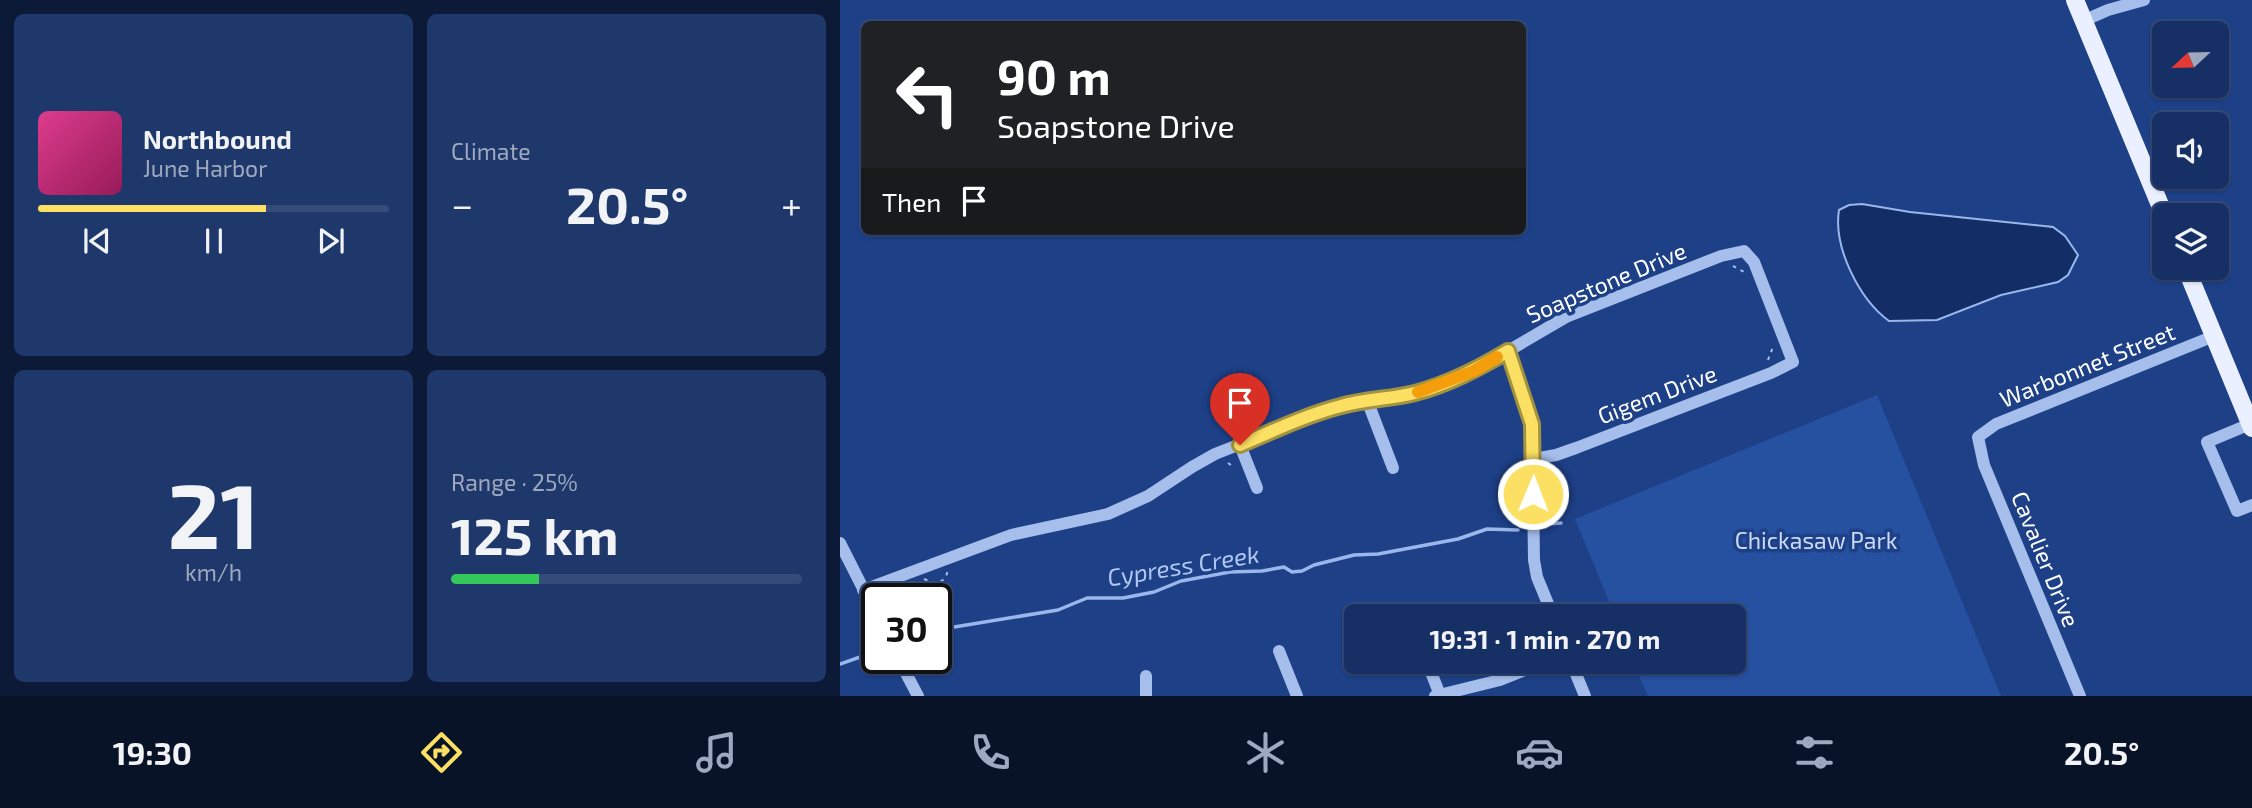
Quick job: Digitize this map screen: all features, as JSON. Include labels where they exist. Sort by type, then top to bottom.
[{"type":"main road","points":[[2075,0],[2159,203]]},
{"type":"main road","points":[[2191,280],[2250,418]]},
{"type":"street","points":[[2083,21],[2108,10],[2144,0]]},
{"type":"street","name":"Soapstone Drive","points":[[882,583],[1011,535],[1108,514],[1148,496],[1205,460],[1240,445],[1337,407],[1414,393],[1449,381],[1474,371],[1566,317],[1721,256],[1744,251],[1754,262],[1793,362]]},
{"type":"street","name":"Warbonnet Street","points":[[1978,437],[1996,424],[2214,336]]},
{"type":"street","points":[[1508,351],[1532,424],[1534,560],[1548,604]]},
{"type":"street","name":"Gigem Drive","points":[[1534,459],[1566,452],[1771,373],[1793,362]]},
{"type":"street","points":[[1367,400],[1394,468]]},
{"type":"street","points":[[2250,418],[2207,442],[2236,511],[2252,505]]},
{"type":"street","name":"Cavalier Drive","points":[[1978,437],[1984,465],[2080,696]]},
{"type":"street","points":[[1240,445],[1257,488]]},
{"type":"street","points":[[840,543],[861,586]]},
{"type":"street","points":[[1279,651],[1297,696]]},
{"type":"street","points":[[906,674],[918,696]]},
{"type":"street","points":[[1431,674],[1437,695],[1515,674]]},
{"type":"street","points":[[1576,674],[1585,696]]},
{"type":"street","points":[[1146,676],[1146,696]]},
{"type":"path","points":[[1728,266],[1740,268],[1749,278]]},
{"type":"path","points":[[1765,363],[1773,354],[1774,344]]},
{"type":"green space","name":"Chickasaw Park","points":[[1877,395],[2001,696],[1648,696],[1638,674],[1746,674],[1746,604],[1610,604],[1575,519]]},
{"type":"shaded area","points":[[1862,204],[1910,212],[2053,227],[2065,236],[2078,255],[2068,275],[2058,282],[2001,295],[1937,320],[1889,321],[1858,286],[1844,256],[1840,240],[1839,210],[1849,205]]},
{"type":"waterway","name":"Cypress Creek","points":[[1547,524],[1561,523]]},
{"type":"waterway","name":"Cypress Creek","points":[[952,627],[1058,610],[1087,598],[1123,598],[1154,592],[1181,581],[1230,572],[1284,567],[1292,572],[1302,571],[1314,565],[1354,555],[1378,554],[1458,539],[1487,529],[1518,530]]},
{"type":"waterway","name":"Cypress Creek","points":[[840,664],[861,657]]},
{"type":"slow traffic","points":[[1418,392],[1474,371],[1497,357]]},
{"type":"route","points":[[1240,445],[1337,407],[1377,397],[1414,393],[1449,381],[1474,371],[1508,351],[1532,424],[1533,494]]}]
